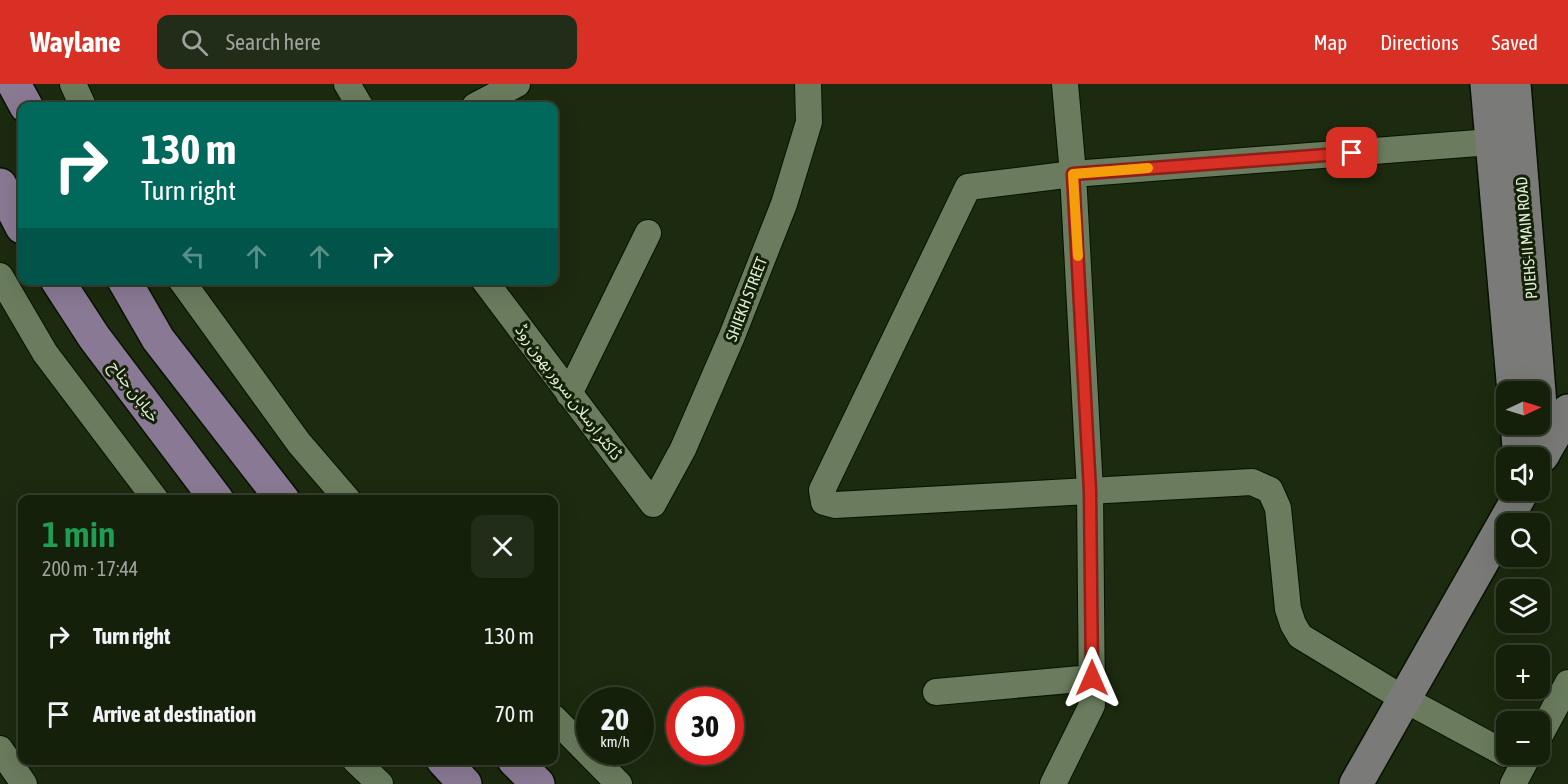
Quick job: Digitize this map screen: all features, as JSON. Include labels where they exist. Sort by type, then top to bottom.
[{"type":"main road","points":[[14,84],[24,102]]},
{"type":"main road","points":[[0,185],[18,219]]},
{"type":"main road","name":"خیابان جناح","points":[[60,285],[94,337],[213,495]]},
{"type":"main road","points":[[127,285],[158,339],[279,495]]},
{"type":"main road","points":[[448,765],[465,784]]},
{"type":"main road","points":[[519,765],[538,784]]},
{"type":"street","points":[[73,84],[81,102]]},
{"type":"street","points":[[346,84],[357,102]]},
{"type":"street","points":[[483,102],[517,84]]},
{"type":"street","name":"SHIEKH STREET","points":[[653,504],[683,449],[732,336],[783,204],[809,122],[808,84]]},
{"type":"street","points":[[1053,784],[1092,705],[1090,491],[1073,174],[1065,84]]},
{"type":"street","points":[[1487,84],[1513,381]]},
{"type":"street","name":"PUEHS-II MAIN ROAD","points":[[1514,84],[1538,381]]},
{"type":"street","points":[[1491,142],[1073,174],[968,187],[822,490],[824,502],[836,506],[1252,482],[1270,490],[1278,508],[1288,609],[1300,636],[1404,699],[1496,751]]},
{"type":"street","points":[[569,394],[648,233]]},
{"type":"street","points":[[0,276],[45,353],[152,495]]},
{"type":"street","points":[[185,285],[299,443],[344,495]]},
{"type":"street","name":"ڈاکٹر ارسلان سرور بھون روڈ","points":[[488,285],[653,504]]},
{"type":"street","points":[[1541,447],[1568,411]]},
{"type":"street","points":[[1356,784],[1517,501]]},
{"type":"street","points":[[936,692],[1092,678]]},
{"type":"street","points":[[1550,717],[1568,683]]},
{"type":"street","points":[[558,722],[620,784]]},
{"type":"street","points":[[0,749],[24,784]]},
{"type":"street","points":[[360,765],[380,784]]},
{"type":"slow traffic","points":[[1078,256],[1073,174],[1148,168]]},
{"type":"route","points":[[1092,678],[1090,491],[1073,174],[1352,153]]}]
